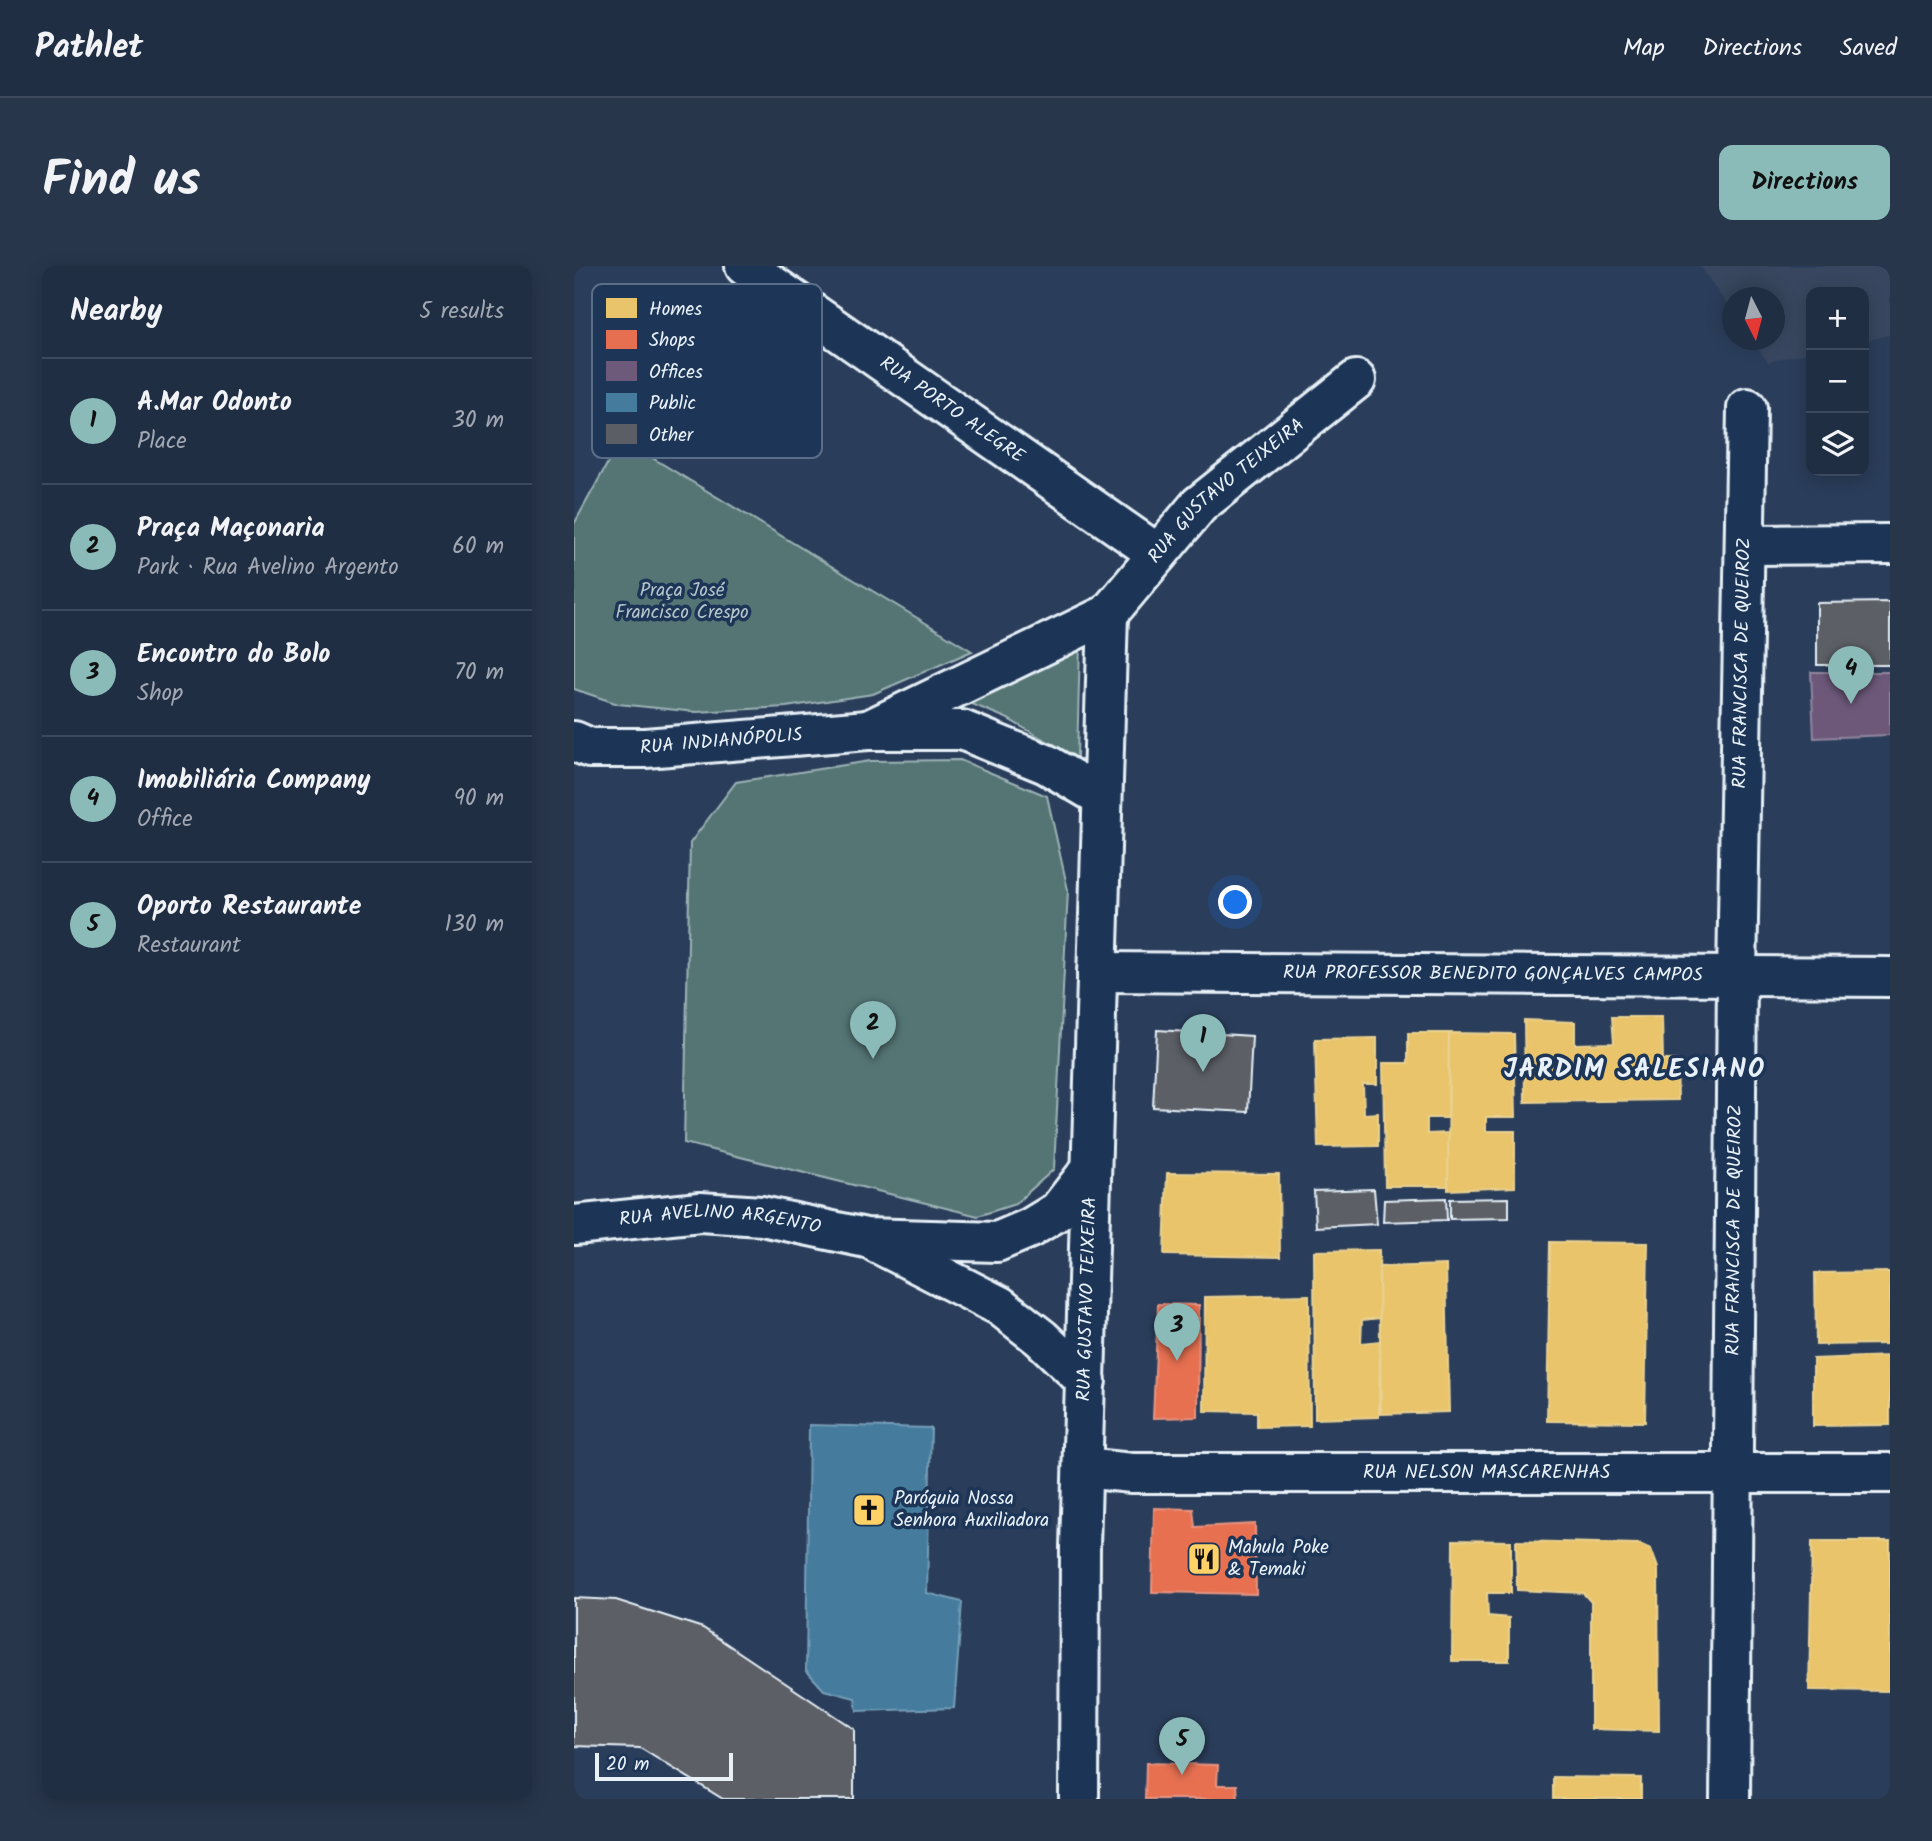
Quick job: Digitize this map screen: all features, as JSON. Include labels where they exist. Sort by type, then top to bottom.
[{"type":"street","name":"RUA PORTO ALEGRE","points":[[745,266],[771,284]]},
{"type":"street","name":"RUA PORTO ALEGRE","points":[[822,320],[1158,554]]},
{"type":"street","name":"RUA GUSTAVO TEIXEIRA","points":[[1079,1799],[1090,1170],[1108,614],[1199,505],[1356,380]]},
{"type":"street","name":"RUA FRANCISCA DE QUEIROZ","points":[[1730,1799],[1737,976],[1747,408]]},
{"type":"street","points":[[1746,545],[1890,544]]},
{"type":"street","name":"RUA INDIANÓPOLIS","points":[[868,730],[1108,614]]},
{"type":"street","name":"RUA INDIANÓPOLIS","points":[[574,741],[590,748],[645,748],[868,730],[962,730],[1046,764],[1102,797]]},
{"type":"street","name":"RUA PROFESSOR BENEDITO GONÇALVES CAMPOS","points":[[1097,972],[1890,977]]},
{"type":"street","name":"RUA AVELINO ARGENTO","points":[[574,1225],[700,1212],[762,1216],[866,1238],[997,1242],[1030,1228],[1058,1211],[1090,1170]]},
{"type":"street","name":"RUA AVELINO ARGENTO","points":[[866,1238],[1000,1306],[1041,1338],[1086,1381]]},
{"type":"street","name":"RUA NELSON MASCARENHAS","points":[[1083,1468],[1132,1473],[1890,1473]]},
{"type":"shaded area","points":[[1700,266],[1890,266],[1890,335],[1869,340],[1869,287],[1806,287],[1806,353],[1768,362],[1759,350],[1785,350],[1785,287],[1722,287],[1722,298]]},
{"type":"green space","name":"Praça José Francisco Crespo","points":[[610,458],[652,458],[972,651],[873,694],[786,707],[696,712],[618,704],[574,689],[574,524]]},
{"type":"green space","points":[[1080,643],[1077,758],[1006,718],[967,702]]},
{"type":"green space","points":[[960,760],[1047,796],[1068,890],[1054,1169],[1015,1204],[978,1216],[684,1143],[690,843],[736,782],[870,761]]},
{"type":"building: Homes","points":[[1612,1017],[1662,1017],[1663,1060],[1677,1060],[1678,1100],[1525,1102],[1524,1020],[1575,1022],[1575,1044],[1614,1043]]},
{"type":"building: Homes","points":[[1408,1033],[1449,1033],[1448,1118],[1427,1118],[1427,1134],[1449,1133],[1449,1186],[1385,1186],[1383,1063],[1408,1063]]},
{"type":"building: Homes","points":[[1449,1033],[1514,1034],[1516,1117],[1486,1117],[1486,1131],[1515,1131],[1515,1187],[1448,1190]]},
{"type":"building: Homes","points":[[1377,1038],[1377,1084],[1363,1084],[1364,1114],[1378,1113],[1378,1146],[1318,1147],[1315,1039]]},
{"type":"building: Homes","points":[[1167,1173],[1279,1174],[1280,1257],[1164,1255]]},
{"type":"building: Homes","points":[[1550,1242],[1648,1243],[1645,1422],[1547,1421]]},
{"type":"building: Homes","points":[[1379,1250],[1380,1318],[1362,1320],[1361,1343],[1380,1341],[1379,1417],[1315,1419],[1314,1251]]},
{"type":"building: Homes","points":[[1446,1265],[1449,1412],[1381,1414],[1379,1267]]},
{"type":"building: Homes","points":[[1890,1272],[1890,1344],[1816,1345],[1815,1273]]},
{"type":"building: Homes","points":[[1309,1295],[1310,1426],[1257,1427],[1257,1412],[1204,1411],[1205,1297]]},
{"type":"building: Homes","points":[[1890,1356],[1890,1425],[1813,1426],[1813,1359]]},
{"type":"building: Homes","points":[[1453,1540],[1511,1541],[1511,1593],[1487,1593],[1488,1616],[1509,1618],[1509,1661],[1452,1661]]},
{"type":"building: Homes","points":[[1516,1541],[1639,1544],[1651,1549],[1658,1568],[1659,1731],[1591,1729],[1591,1602],[1583,1593],[1517,1590]]},
{"type":"building: Homes","points":[[1812,1541],[1890,1541],[1890,1691],[1809,1690]]},
{"type":"building: Homes","points":[[1553,1777],[1641,1778],[1641,1799],[1553,1799]]},
{"type":"building: Shops","points":[[1158,1304],[1199,1305],[1198,1417],[1153,1418]]},
{"type":"building: Shops","name":"Mahula Poke & Temaki","points":[[1154,1508],[1193,1509],[1195,1527],[1255,1524],[1256,1594],[1152,1592]]},
{"type":"building: Shops","points":[[1146,1763],[1218,1765],[1217,1785],[1237,1785],[1238,1799],[1145,1799]]},
{"type":"building: Offices","points":[[1811,672],[1890,672],[1890,735],[1814,738]]},
{"type":"building: Public","name":"Paróquia Nossa Senhora Auxiliadora","points":[[809,1425],[931,1428],[927,1593],[962,1602],[954,1708],[857,1711],[855,1698],[824,1690],[806,1670]]},
{"type":"building: Other","points":[[1890,602],[1890,665],[1817,665],[1817,603]]},
{"type":"building: Other","points":[[1157,1030],[1252,1036],[1248,1112],[1153,1107]]},
{"type":"building: Other","points":[[1374,1189],[1377,1224],[1316,1227],[1314,1191]]},
{"type":"building: Other","points":[[1446,1198],[1447,1220],[1383,1222],[1384,1200]]},
{"type":"building: Other","points":[[1509,1198],[1509,1218],[1450,1219],[1450,1199]]},
{"type":"building: Other","points":[[574,1598],[616,1600],[703,1628],[854,1729],[854,1799],[723,1799],[640,1748],[574,1746]]},
{"type":"place","name":"Imobiliária Company","points":[[1851,704]]},
{"type":"place","name":"Praça Maçonaria","points":[[873,1059]]},
{"type":"place","name":"A.Mar Odonto","points":[[1203,1072]]},
{"type":"place","name":"Encontro do Bolo","points":[[1177,1361]]},
{"type":"place","name":"Paróquia Nossa Senhora Auxiliadora","points":[[869,1510]]},
{"type":"place","name":"Mahula Poke & Temaki","points":[[1204,1559]]},
{"type":"place","name":"Oporto Restaurante","points":[[1182,1775]]},
{"type":"district","name":"JARDIM SALESIANO","points":[[1635,1070]]}]
